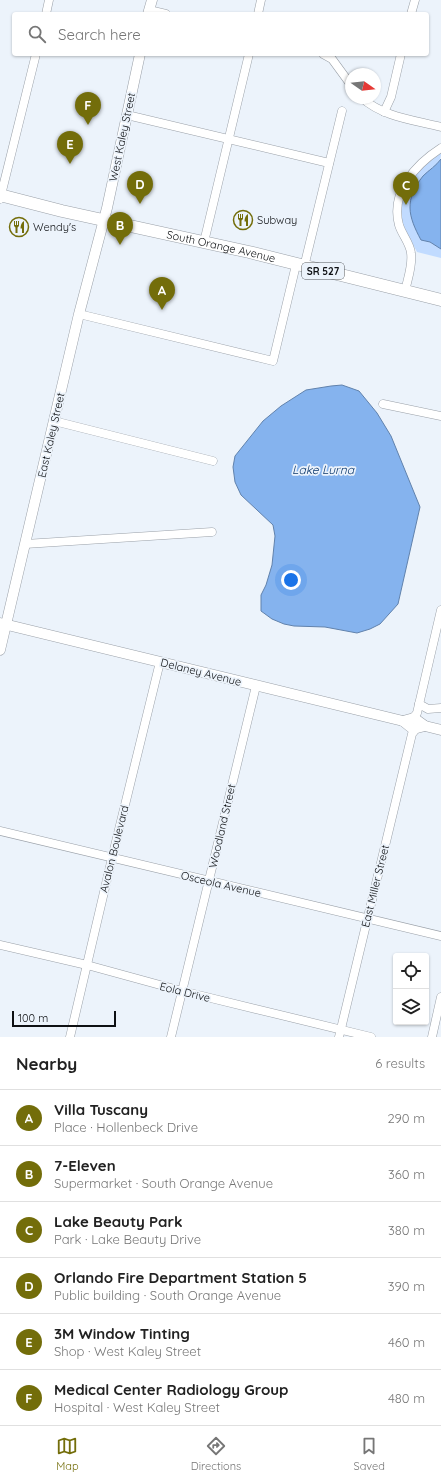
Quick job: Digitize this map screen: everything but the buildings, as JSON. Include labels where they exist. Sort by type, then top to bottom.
[{"type":"main road","name":"South Orange Avenue","points":[[0,197],[204,242],[441,300]]},
{"type":"street","points":[[46,12],[49,0]]},
{"type":"street","points":[[258,12],[261,0]]},
{"type":"street","points":[[412,12],[415,0]]},
{"type":"street","points":[[150,8],[161,12]]},
{"type":"street","points":[[0,197],[35,56]]},
{"type":"street","name":"West Kaley Street","points":[[103,220],[128,115],[140,56]]},
{"type":"street","points":[[204,242],[249,56]]},
{"type":"street","points":[[327,56],[332,59],[345,77]]},
{"type":"street","points":[[384,112],[391,97],[401,56]]},
{"type":"street","points":[[369,104],[384,112],[441,127]]},
{"type":"street","points":[[79,314],[273,361],[329,163],[342,110]]},
{"type":"street","points":[[128,115],[329,163]]},
{"type":"street","points":[[404,292],[411,264],[411,253],[409,245],[399,224],[397,209],[400,195],[406,181],[418,165],[441,148]]},
{"type":"street","name":"East Kaley Street","points":[[0,650],[3,624],[25,544],[79,314],[103,220]]},
{"type":"street","points":[[383,404],[441,416]]},
{"type":"street","points":[[54,421],[213,461]]},
{"type":"street","points":[[25,544],[212,532]]},
{"type":"street","points":[[441,610],[419,704],[428,709],[441,708]]},
{"type":"street","name":"Delaney Avenue","points":[[3,624],[441,730]]},
{"type":"street","name":"Avalon Boulevard","points":[[70,1037],[160,662]]},
{"type":"street","name":"Woodland Street","points":[[171,1037],[256,686]]},
{"type":"street","name":"East Miller Street","points":[[339,1033],[419,704]]},
{"type":"street","name":"Osceola Avenue","points":[[0,832],[441,936]]},
{"type":"street","name":"Eola Drive","points":[[0,945],[87,965],[339,1033],[371,1037]]},
{"type":"street","points":[[432,1037],[441,996]]},
{"type":"shaded area","points":[[441,153],[438,163],[429,170],[430,242],[441,249],[441,258],[417,252],[403,225],[401,211],[406,191],[411,182],[425,166]]},
{"type":"water","points":[[441,159],[441,249],[430,242],[421,240],[413,223],[410,208],[413,193],[417,185],[423,176]]},
{"type":"water","name":"Lake Lurna","points":[[342,385],[359,391],[377,413],[391,436],[420,507],[398,604],[380,624],[357,633],[325,627],[294,626],[284,624],[272,619],[261,611],[261,595],[266,585],[272,565],[275,536],[273,525],[241,495],[235,482],[233,467],[235,456],[263,421],[281,406],[306,390]]},
{"type":"place","name":"Medical Center Radiology Group","points":[[88,125]]},
{"type":"place","name":"3M Window Tinting","points":[[70,164]]},
{"type":"place","name":"Orlando Fire Department Station 5","points":[[140,204]]},
{"type":"place","name":"Lake Beauty Park","points":[[406,205]]},
{"type":"place","name":"Subway","points":[[243,220]]},
{"type":"place","name":"Wendy's","points":[[19,227]]},
{"type":"place","name":"7-Eleven","points":[[120,245]]},
{"type":"place","name":"Villa Tuscany","points":[[162,310]]}]
